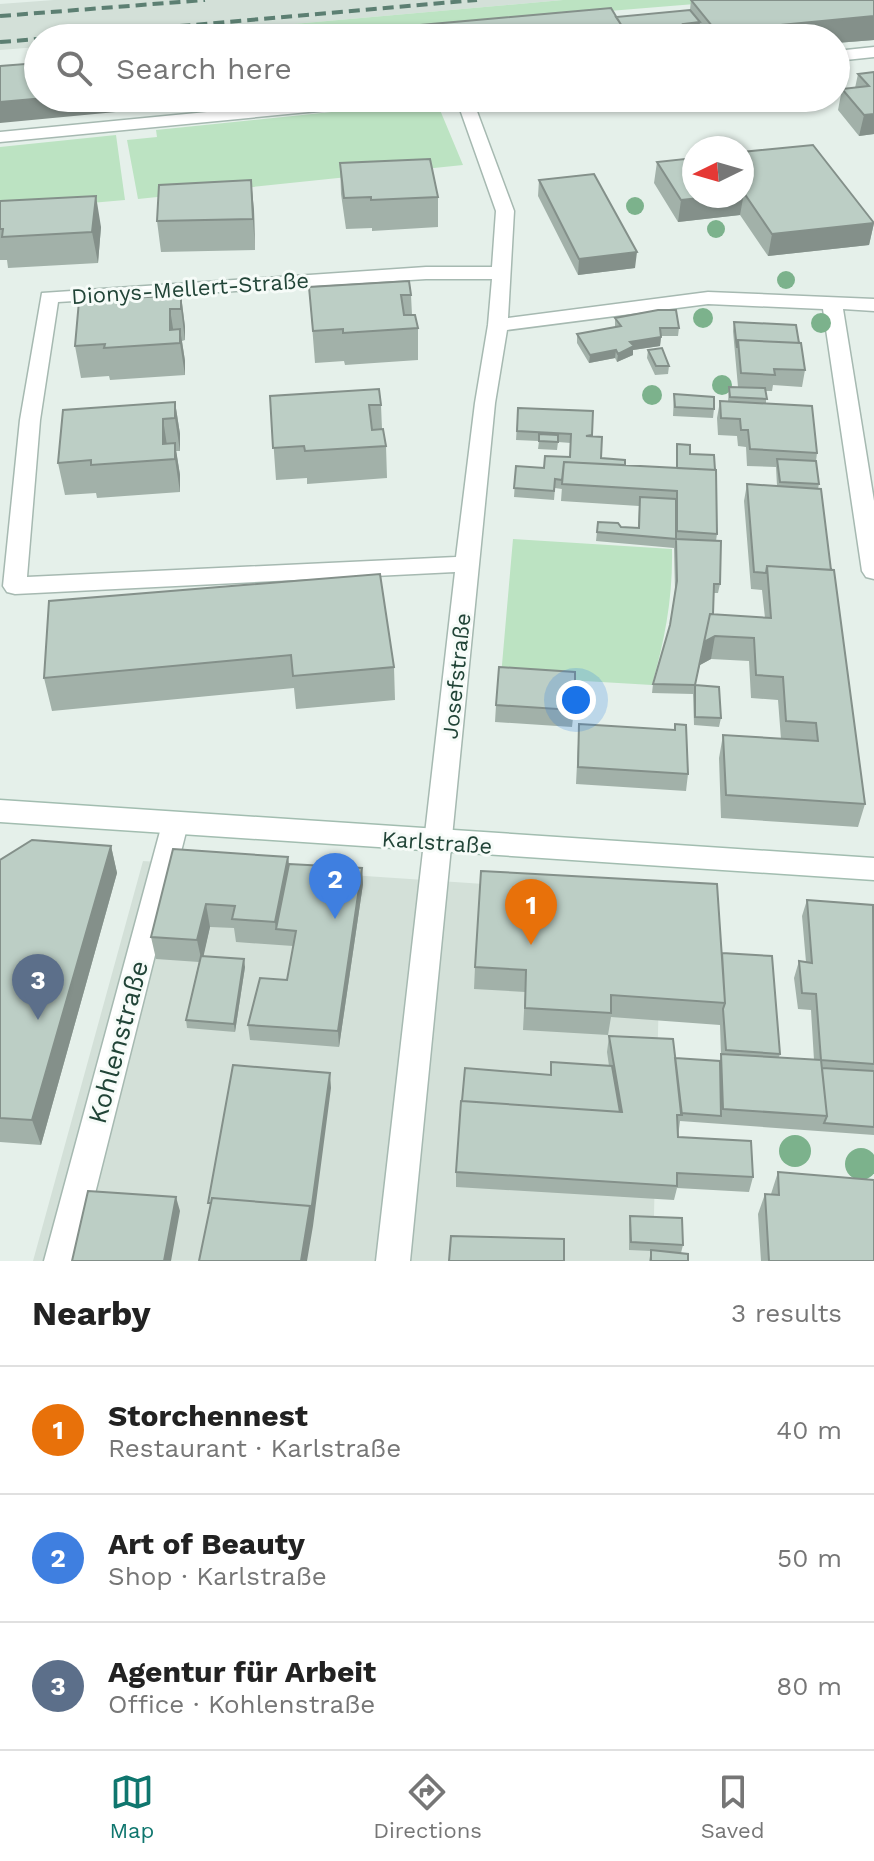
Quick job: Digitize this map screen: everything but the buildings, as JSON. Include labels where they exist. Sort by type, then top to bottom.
[{"type":"street","points":[[850,55],[874,52]]},
{"type":"street","points":[[0,137],[258,112]]},
{"type":"street","name":"Josefstraße","points":[[393,1261],[485,403],[498,325],[505,211],[469,112]]},
{"type":"street","name":"Dionys-Mellert-Straße","points":[[468,564],[15,586],[30,420],[49,297],[426,273],[501,273]]},
{"type":"street","points":[[498,325],[708,298],[874,305]]},
{"type":"street","points":[[832,303],[874,571]]},
{"type":"street","name":"Karlstraße","points":[[0,811],[874,869]]},
{"type":"street","name":"Kohlenstraße","points":[[61,1261],[175,824]]},
{"type":"shaded area","points":[[54,0],[563,0],[293,24],[24,24],[24,48],[0,50],[0,4]]},
{"type":"shaded area","points":[[143,861],[661,896],[653,1261],[33,1261]]},
{"type":"green space","points":[[563,0],[744,0],[448,24],[293,24]]},
{"type":"green space","points":[[331,112],[441,112],[463,165],[138,199],[127,140],[157,137],[156,130]]},
{"type":"green space","points":[[116,135],[125,200],[0,211],[0,147]]},
{"type":"green space","points":[[513,539],[672,549],[667,618],[652,685],[501,676]]},
{"type":"railway","points":[[0,16],[205,0]]},
{"type":"railway","points":[[204,24],[477,0]]},
{"type":"railway","points":[[0,42],[24,40]]},
{"type":"place","name":"Art of Beauty","points":[[335,919]]},
{"type":"place","name":"Storchennest","points":[[531,945]]},
{"type":"place","name":"Agentur für Arbeit","points":[[38,1020]]}]
